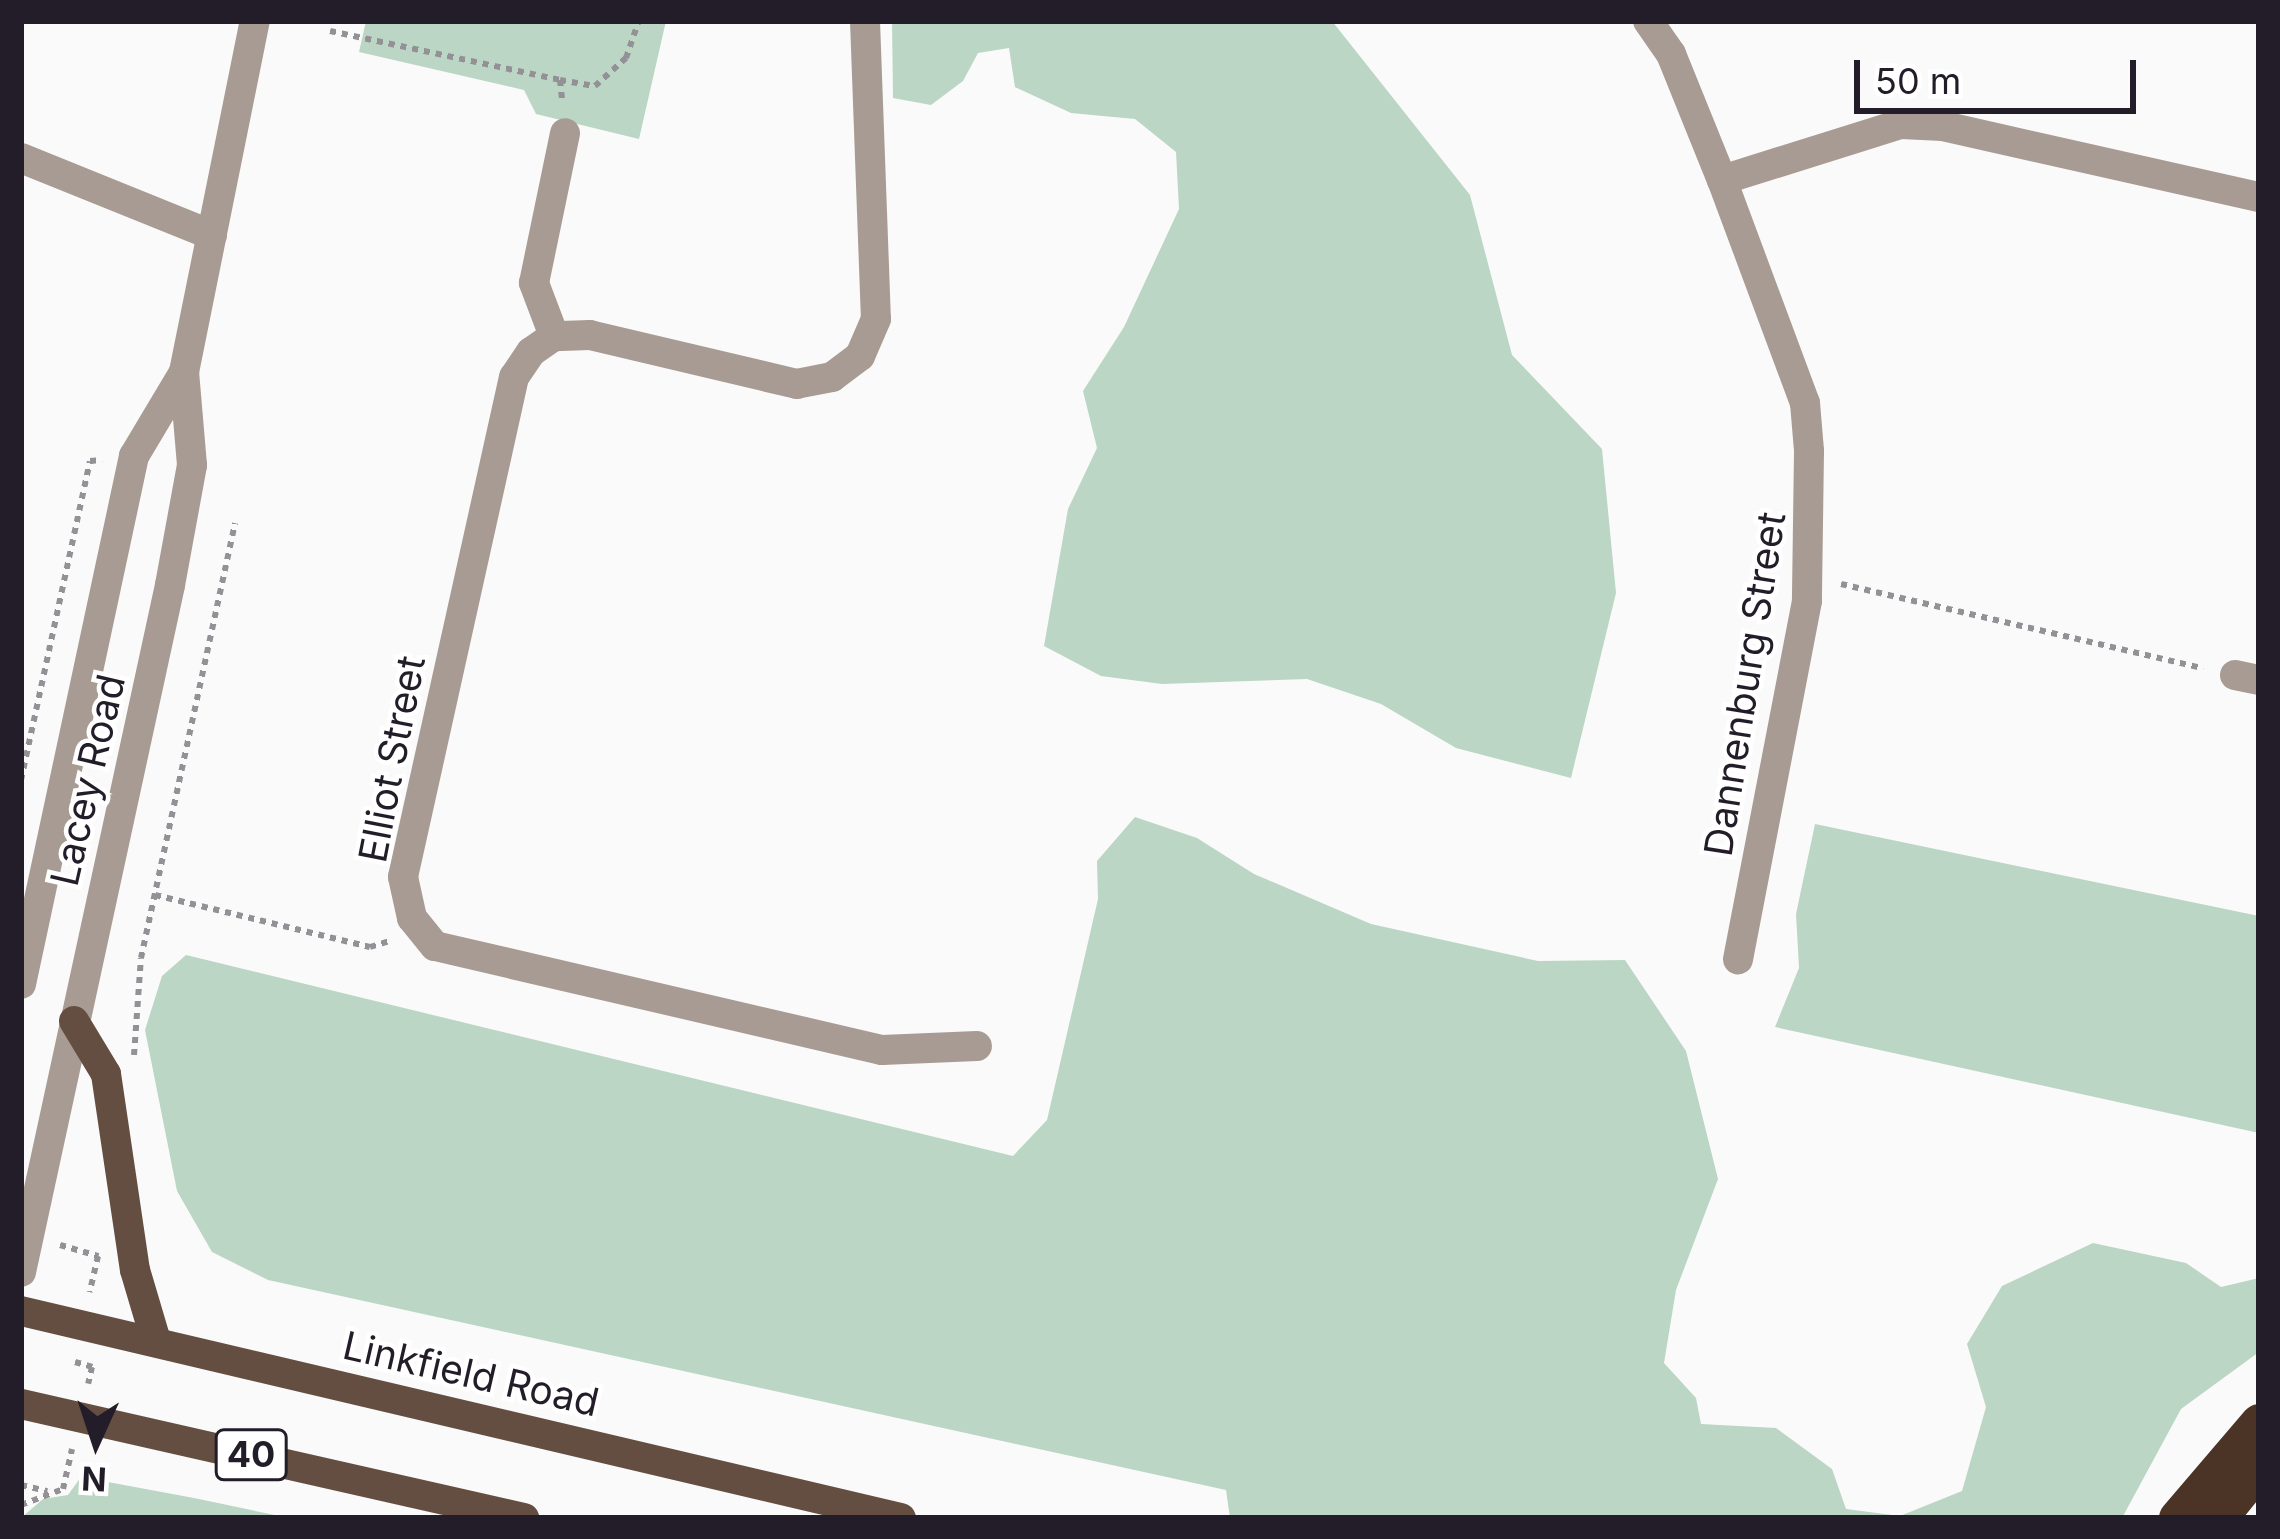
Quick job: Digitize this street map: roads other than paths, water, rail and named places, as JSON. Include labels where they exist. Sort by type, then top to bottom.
[{"type":"highway","points":[[2177,1518],[2259,1422]]},
{"type":"highway","points":[[2220,1518],[2259,1471]]},
{"type":"main road","points":[[74,1021],[106,1074],[135,1270],[155,1341]]},
{"type":"main road","name":"Linkfield Road","points":[[21,1311],[901,1518]]},
{"type":"main road","name":"40","points":[[21,1404],[524,1518]]},
{"type":"street","name":"Lacey Road","points":[[21,1272],[192,465],[184,372],[255,21]]},
{"type":"street","points":[[565,134],[534,283],[554,336],[590,335],[797,384],[832,377],[860,356],[876,319],[865,21]]},
{"type":"street","name":"Dannenburg Street","points":[[1648,21],[1670,54],[1722,180],[1805,403],[1814,500],[1808,577],[1738,958]]},
{"type":"street","points":[[1722,180],[1901,124],[1943,126],[2259,197]]},
{"type":"street","points":[[21,158],[212,235]]},
{"type":"street","name":"Elliot Street","points":[[554,336],[514,377],[403,877],[423,932],[435,946],[882,1050],[977,1046]]},
{"type":"street","name":"Lacey Road","points":[[21,984],[134,456],[184,372]]}]
